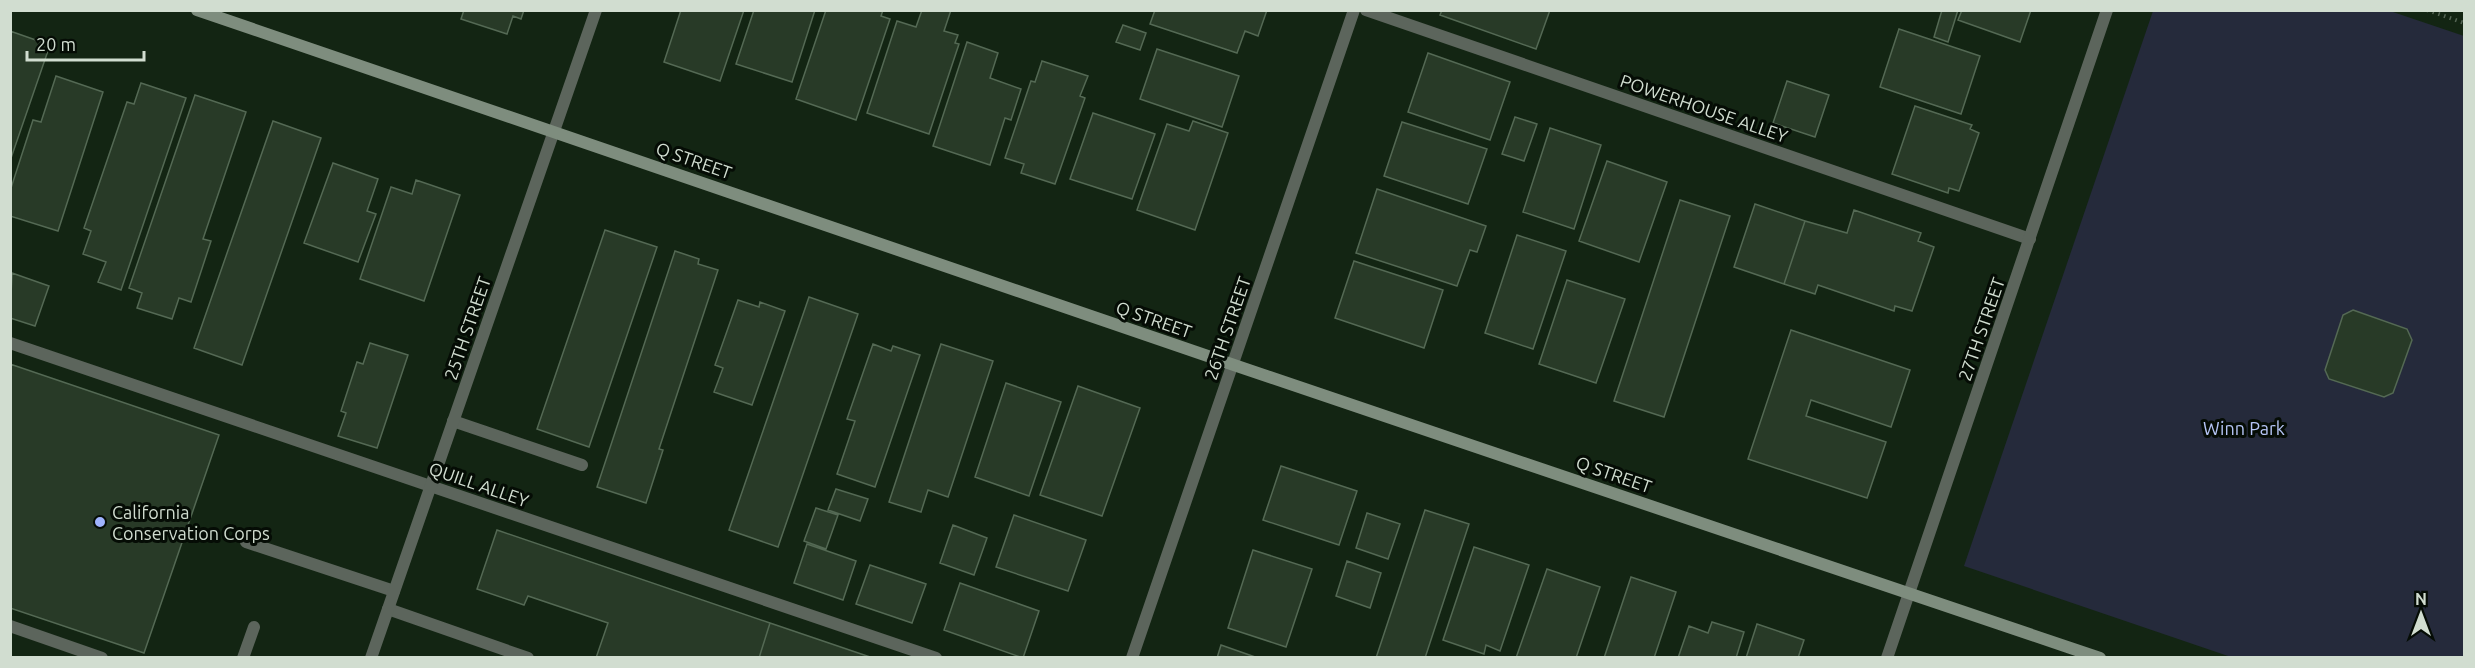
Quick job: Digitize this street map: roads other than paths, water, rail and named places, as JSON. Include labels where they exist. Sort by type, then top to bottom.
[{"type":"main road","name":"Q STREET","points":[[197,10],[1234,365],[2100,657]]},
{"type":"street","name":"25TH STREET","points":[[371,657],[596,10]]},
{"type":"street","name":"26TH STREET","points":[[1132,657],[1354,10]]},
{"type":"street","name":"POWERHOUSE ALLEY","points":[[1366,10],[2030,239]]},
{"type":"street","name":"27TH STREET","points":[[1887,657],[2107,10]]},
{"type":"street","name":"QUILL ALLEY","points":[[10,343],[936,657]]},
{"type":"street","points":[[453,421],[582,465]]},
{"type":"street","points":[[246,542],[394,591]]},
{"type":"street","points":[[388,609],[528,657]]},
{"type":"street","points":[[10,626],[102,657]]},
{"type":"street","points":[[243,657],[254,627]]},
{"type":"place","name":"California Conservation Corps","points":[[100,522]]},
{"type":"park label","name":"Winn Park","points":[[2244,428]]}]
